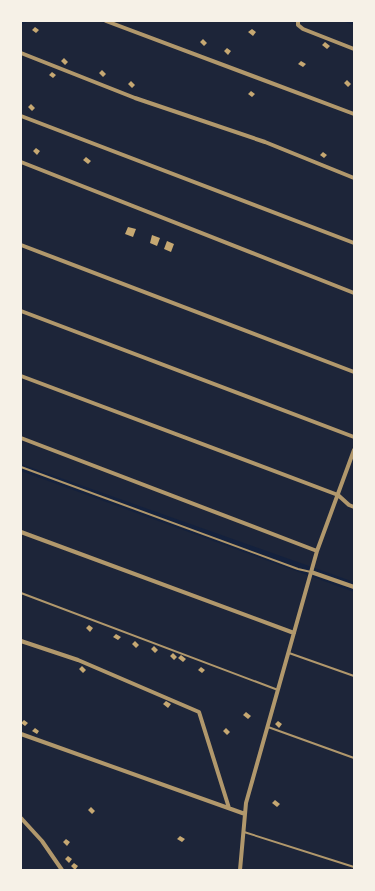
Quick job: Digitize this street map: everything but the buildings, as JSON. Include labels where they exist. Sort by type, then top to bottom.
[{"type":"street","points":[[106,21],[354,114]]},
{"type":"street","points":[[298,21],[298,25],[303,29],[354,49]]},
{"type":"street","points":[[21,53],[135,98],[265,142],[354,178]]},
{"type":"street","points":[[21,116],[354,244]]},
{"type":"street","points":[[21,162],[354,293]]},
{"type":"street","points":[[21,245],[354,372]]},
{"type":"street","points":[[21,311],[354,437]]},
{"type":"street","points":[[21,376],[338,495],[349,505],[354,507]]},
{"type":"street","points":[[21,438],[317,552]]},
{"type":"street","points":[[240,870],[246,803],[317,552],[354,450]]},
{"type":"street","points":[[21,532],[294,632]]},
{"type":"street","points":[[311,572],[354,587]]},
{"type":"street","points":[[21,642],[78,660],[200,712],[229,808]]},
{"type":"street","points":[[21,734],[245,814]]},
{"type":"street","points":[[21,818],[42,841],[62,870]]},
{"type":"lane","points":[[21,467],[298,569],[311,572]]},
{"type":"lane","points":[[21,593],[278,690]]},
{"type":"lane","points":[[288,652],[354,676]]},
{"type":"lane","points":[[268,727],[354,758]]},
{"type":"lane","points":[[244,832],[354,867]]},
{"type":"shaded area","points":[[30,21],[342,21],[354,25],[354,582],[21,464],[21,25]]},
{"type":"shaded area","points":[[21,471],[354,592],[354,870],[21,870]]}]
